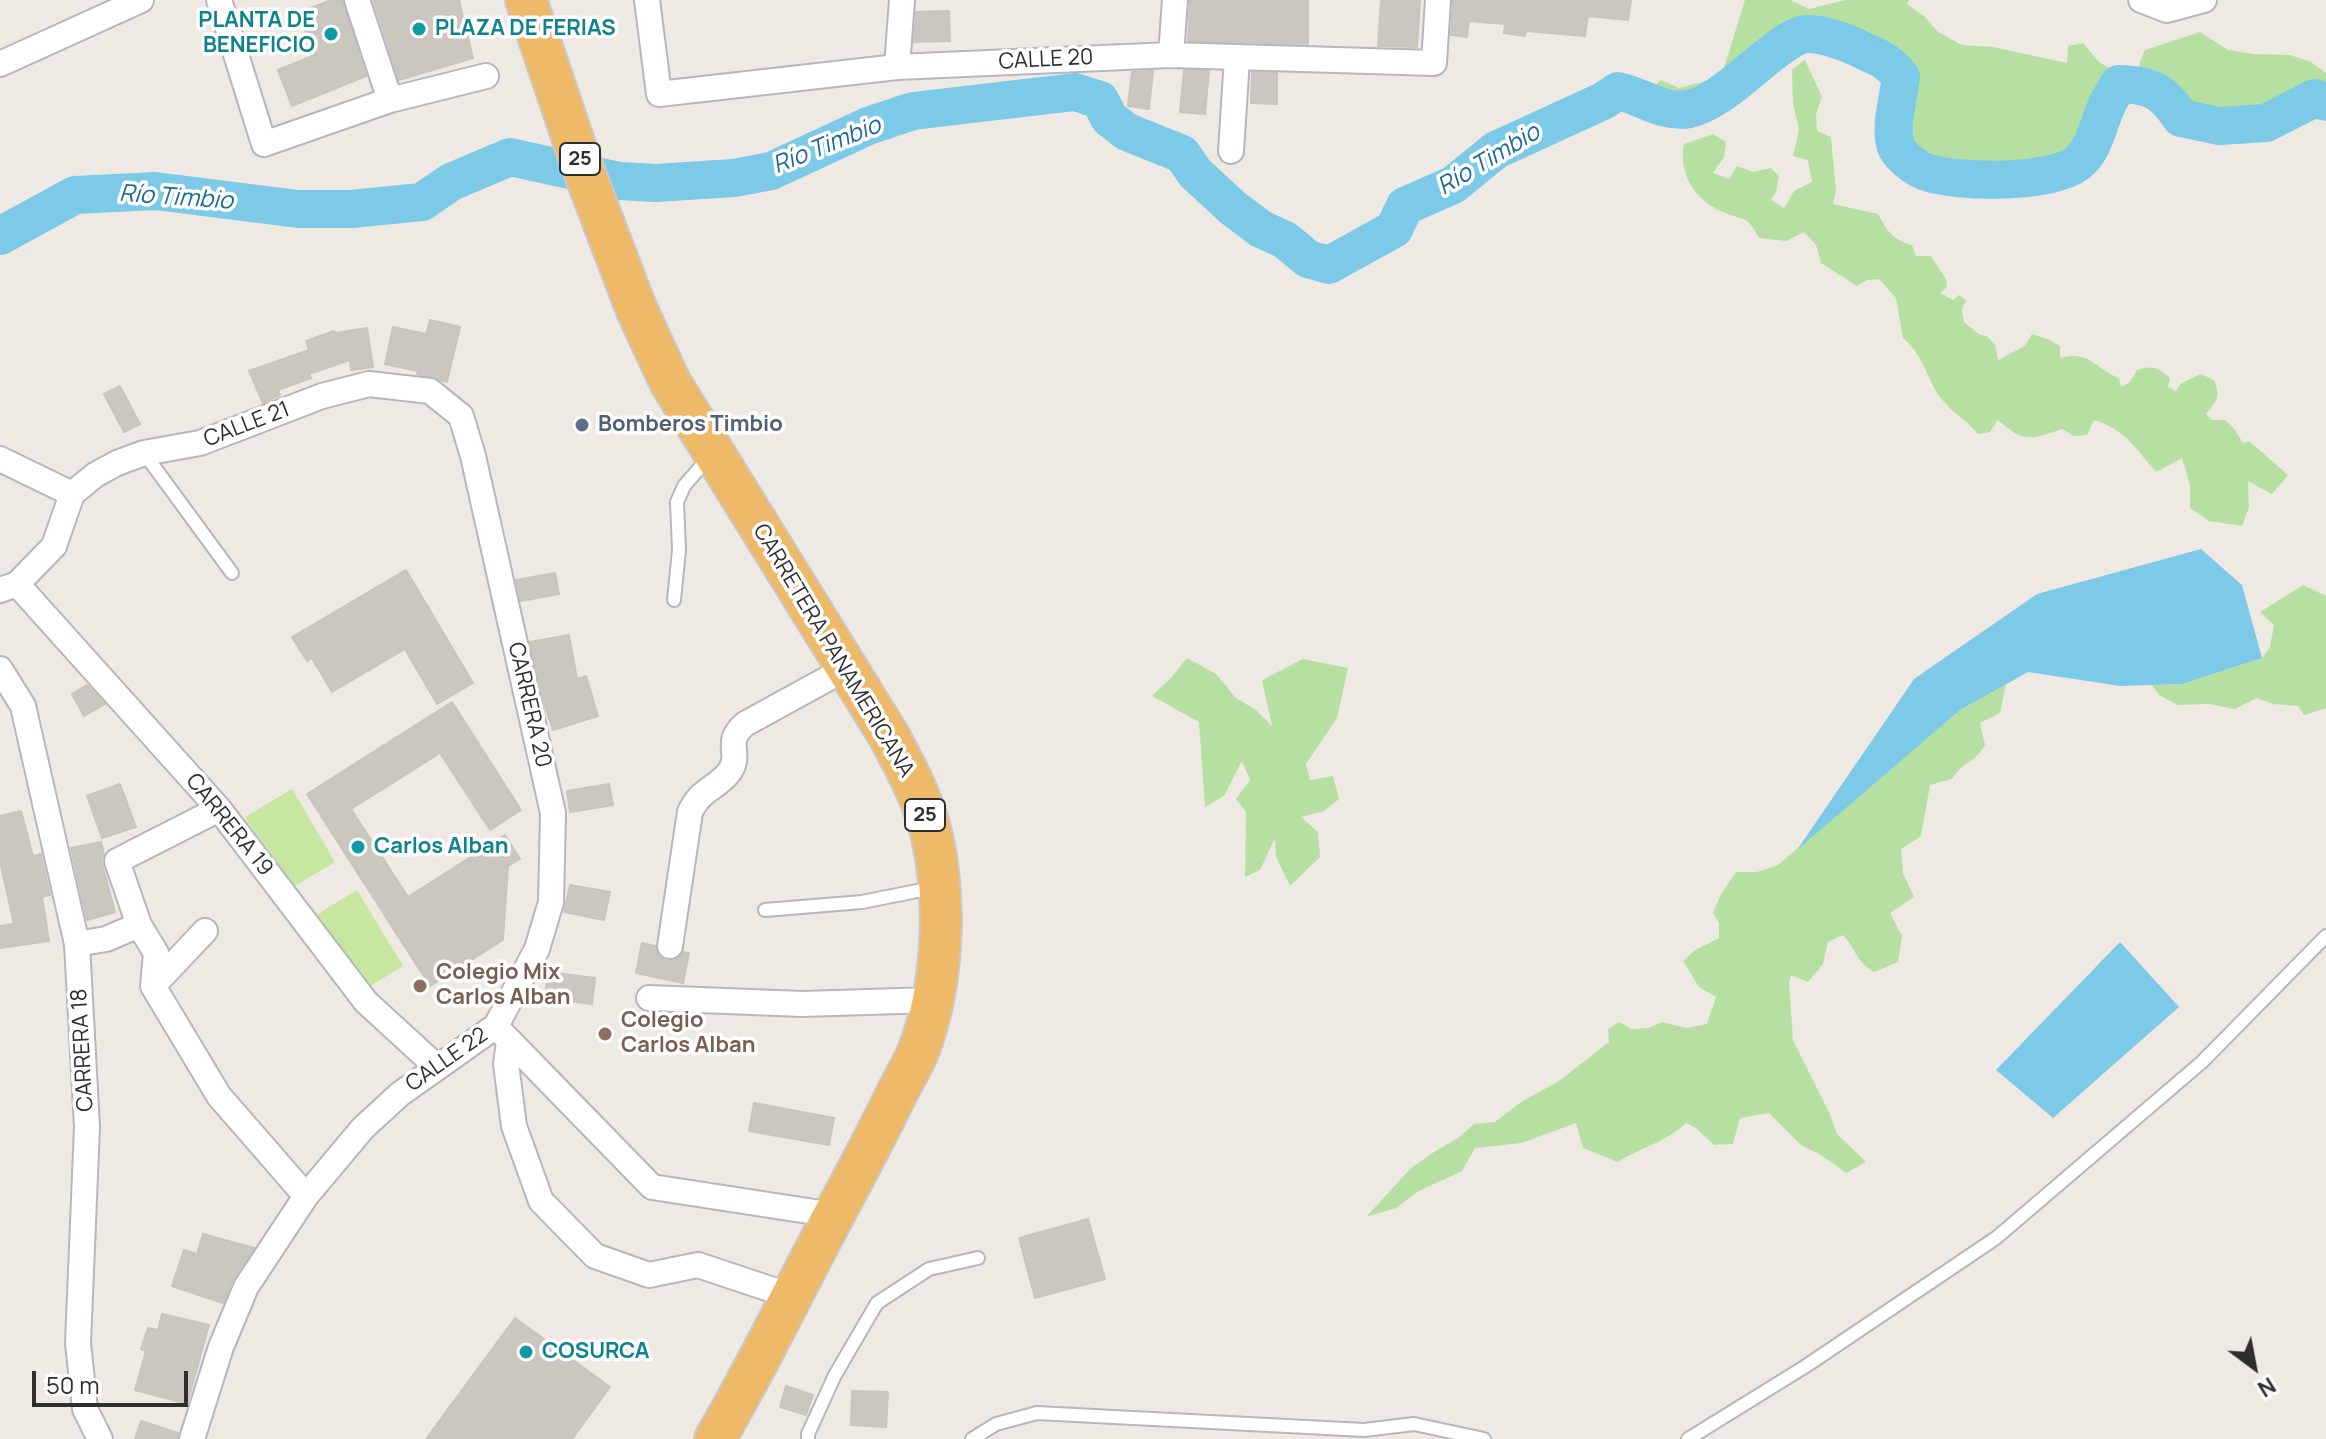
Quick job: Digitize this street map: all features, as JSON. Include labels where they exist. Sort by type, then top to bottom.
[{"type":"highway","name":"CARRETERA PANAMERICANA","points":[[526,0],[582,166],[636,308],[670,382],[889,736],[914,784],[932,835],[939,886],[939,941],[933,1000],[918,1052],[764,1351],[715,1439]]},
{"type":"street","points":[[0,64],[141,0]]},
{"type":"street","points":[[219,0],[264,144],[390,100],[486,76]]},
{"type":"street","points":[[357,0],[390,100]]},
{"type":"street","name":"CALLE 20","points":[[647,0],[659,94],[897,67],[1171,55],[1434,63],[1438,0]]},
{"type":"street","points":[[897,67],[902,0]]},
{"type":"street","points":[[1171,55],[1175,0]]},
{"type":"street","points":[[2141,0],[2169,5],[2204,0]]},
{"type":"street","points":[[1231,151],[1237,58]]},
{"type":"street","name":"CALLE 21","points":[[72,494],[95,475],[117,463],[144,453],[200,443],[322,396],[369,384],[430,391]]},
{"type":"street","name":"CARRERA 20","points":[[430,391],[461,416],[473,456],[553,813],[551,902],[537,949],[503,1034]]},
{"type":"street","points":[[0,459],[72,494],[54,546],[9,587]]},
{"type":"street","name":"CARRERA 19","points":[[9,587],[219,809],[366,1002],[437,1067]]},
{"type":"street","points":[[670,946],[690,812],[697,797],[730,771],[735,761],[735,733],[745,724],[847,668]]},
{"type":"street","name":"CARRERA 18","points":[[0,669],[23,706],[77,944],[87,1127],[78,1343],[85,1409],[100,1439]]},
{"type":"street","points":[[219,809],[117,861],[139,925],[156,953],[153,986],[219,1096],[306,1196]]},
{"type":"street","points":[[77,944],[106,939],[139,925]]},
{"type":"street","points":[[153,986],[205,931]]},
{"type":"street","points":[[649,998],[802,1004],[933,1000]]},
{"type":"street","points":[[503,1034],[514,1126],[541,1201],[595,1256],[649,1275],[698,1265],[791,1296]]},
{"type":"street","name":"CALLE 22","points":[[192,1439],[221,1347],[246,1287],[306,1196],[363,1128],[400,1094],[437,1067],[503,1034],[652,1187],[834,1215]]},
{"type":"lane","points":[[144,453],[232,573]]},
{"type":"lane","points":[[674,600],[679,550],[677,502],[684,486],[713,454]]},
{"type":"lane","points":[[765,910],[862,902],[939,886]]},
{"type":"lane","points":[[1688,1439],[1806,1366],[1996,1238],[2202,1062],[2326,936]]},
{"type":"lane","points":[[808,1439],[835,1375],[877,1303],[929,1269],[978,1258]]},
{"type":"lane","points":[[972,1439],[996,1424],[1037,1413],[1364,1430],[1414,1424],[1484,1439]]},
{"type":"green space","points":[[1745,0],[1790,0],[1809,9],[1846,0],[1909,0],[1907,4],[1924,16],[1938,32],[1962,45],[1993,47],[2067,63],[2068,46],[2083,43],[2100,63],[2121,74],[2096,116],[2089,139],[2079,154],[2067,163],[2030,173],[1985,175],[1930,168],[1905,152],[1900,115],[1909,92],[1909,73],[1888,55],[1842,30],[1817,27],[1792,29],[1774,39],[1708,98],[1689,105],[1669,104],[1647,92],[1661,80],[1679,88],[1706,81],[1724,68]]},
{"type":"green space","points":[[2200,32],[2228,50],[2290,55],[2311,62],[2326,73],[2326,98],[2310,93],[2271,114],[2246,120],[2218,120],[2186,112],[2175,103],[2170,92],[2143,77],[2139,64],[2145,50]]},
{"type":"green space","points":[[1805,60],[1822,97],[1816,114],[1817,131],[1831,137],[1836,191],[1833,204],[1878,214],[1891,234],[1912,245],[1916,256],[1931,256],[1946,279],[1947,287],[1940,293],[1953,300],[1959,295],[1966,300],[1962,310],[1964,322],[1980,335],[1987,336],[1995,345],[1998,360],[2025,346],[2032,334],[2060,346],[2060,358],[2086,358],[2119,378],[2121,387],[2130,382],[2137,370],[2147,368],[2155,368],[2166,374],[2170,378],[2168,387],[2176,391],[2180,384],[2201,374],[2214,380],[2217,398],[2206,414],[2212,420],[2225,420],[2243,443],[2249,441],[2288,475],[2272,494],[2248,481],[2249,507],[2242,526],[2209,521],[2190,508],[2190,485],[2182,458],[2156,472],[2122,435],[2094,420],[2087,435],[2074,436],[2062,429],[2035,437],[2021,436],[1998,420],[1990,432],[1978,434],[1939,395],[1917,354],[1903,338],[1896,298],[1879,279],[1867,280],[1857,286],[1821,263],[1816,245],[1804,232],[1786,241],[1759,238],[1747,221],[1704,201],[1686,175],[1684,144],[1713,134],[1726,142],[1724,157],[1713,173],[1729,179],[1737,166],[1753,172],[1771,168],[1779,176],[1771,200],[1784,208],[1794,191],[1812,182],[1808,160],[1793,156],[1799,130],[1793,104],[1792,69]]},
{"type":"green space","points":[[2303,585],[2326,596],[2326,708],[2304,715],[2298,706],[2273,704],[2257,698],[2235,709],[2209,704],[2178,705],[2159,695],[2152,685],[2182,684],[2262,658],[2270,647],[2274,625],[2260,612]]},
{"type":"green space","points":[[1187,658],[1216,674],[1236,698],[1256,710],[1272,726],[1262,680],[1303,659],[1348,668],[1337,718],[1306,764],[1310,780],[1333,776],[1339,799],[1324,811],[1301,817],[1318,832],[1320,857],[1290,886],[1276,857],[1275,838],[1260,870],[1245,877],[1246,812],[1236,799],[1250,780],[1242,761],[1224,796],[1205,807],[1199,722],[1152,696]]},
{"type":"green space","points":[[2006,684],[2000,713],[1980,723],[1985,745],[1952,779],[1930,785],[1921,836],[1901,849],[1903,873],[1914,897],[1890,913],[1902,936],[1898,962],[1874,972],[1863,964],[1843,935],[1828,942],[1823,964],[1808,982],[1791,975],[1793,1040],[1837,1134],[1866,1162],[1846,1173],[1801,1145],[1769,1113],[1740,1118],[1733,1144],[1714,1145],[1686,1123],[1670,1135],[1618,1162],[1583,1148],[1576,1123],[1522,1143],[1475,1148],[1462,1171],[1417,1192],[1396,1208],[1366,1217],[1411,1168],[1474,1124],[1495,1122],[1521,1102],[1559,1081],[1609,1042],[1608,1029],[1619,1022],[1632,1029],[1648,1028],[1662,1022],[1686,1028],[1707,1024],[1716,997],[1699,987],[1683,961],[1695,950],[1719,938],[1719,923],[1713,913],[1736,872],[1757,872],[1778,865],[1960,710]]},
{"type":"green space","points":[[292,789],[335,862],[288,890],[245,817]]},
{"type":"green space","points":[[357,890],[403,966],[359,993],[313,917]]},
{"type":"water","points":[[2201,549],[2242,585],[2262,658],[2182,684],[2120,686],[2028,672],[1960,710],[1797,850],[1914,679],[2037,594]]},
{"type":"water","points":[[2120,942],[2179,1007],[2053,1118],[1996,1070]]},
{"type":"building","name":"PLANTA DE BENEFICIO","points":[[331,0],[342,0],[366,76],[292,106],[278,70],[315,55],[298,13]]},
{"type":"building","name":"PLAZA DE FERIAS","points":[[373,0],[459,0],[473,58],[399,80]]},
{"type":"building","points":[[1190,0],[1308,0],[1308,44],[1188,41]]},
{"type":"building","points":[[1381,0],[1420,0],[1417,47],[1378,46]]},
{"type":"building","points":[[1453,0],[1631,0],[1628,20],[1588,16],[1585,36],[1526,31],[1525,36],[1504,33],[1505,24],[1469,21],[1467,37],[1451,35]]},
{"type":"building","points":[[949,11],[950,41],[914,42],[916,12]]},
{"type":"building","points":[[1184,70],[1209,71],[1205,114],[1180,112]]},
{"type":"building","points":[[1153,71],[1149,109],[1128,106],[1132,72]]},
{"type":"building","points":[[1252,72],[1277,73],[1277,104],[1251,103]]},
{"type":"building","points":[[430,320],[460,327],[447,382],[417,374],[418,371],[385,364],[393,327],[426,334]]},
{"type":"building","points":[[367,328],[373,367],[351,370],[350,360],[309,374],[311,378],[278,390],[280,395],[263,403],[249,371],[309,350],[306,341],[334,331]]},
{"type":"building","points":[[120,386],[140,424],[124,432],[104,394]]},
{"type":"building","points":[[406,570],[473,683],[437,704],[405,649],[332,692],[312,658],[307,661],[292,637]]},
{"type":"building","points":[[555,573],[559,594],[521,601],[516,580]]},
{"type":"building","points":[[569,635],[577,679],[586,676],[598,716],[553,730],[530,642]]},
{"type":"building","points":[[87,685],[105,704],[84,716],[72,694]]},
{"type":"building","name":"Carlos Alban","points":[[452,702],[521,810],[490,830],[440,753],[351,809],[408,897],[505,835],[520,859],[508,866],[503,940],[430,986],[307,794]]},
{"type":"building","points":[[120,784],[136,827],[102,838],[87,796]]},
{"type":"building","points":[[609,784],[613,805],[570,812],[567,791]]},
{"type":"building","points":[[21,811],[33,856],[41,854],[50,895],[42,897],[49,941],[0,948],[0,926],[14,924],[0,861],[0,816]]},
{"type":"building","points":[[101,842],[104,855],[101,860],[115,912],[87,920],[71,848]]},
{"type":"building","points":[[570,885],[610,892],[604,920],[564,912]]},
{"type":"building","points":[[642,943],[655,946],[660,957],[667,961],[676,960],[683,952],[689,953],[683,983],[636,973]]},
{"type":"building","points":[[548,972],[595,978],[592,1004],[545,998]]},
{"type":"building","points":[[754,1103],[834,1118],[829,1145],[749,1131]]},
{"type":"building","points":[[1088,1219],[1105,1279],[1035,1298],[1019,1238]]},
{"type":"building","points":[[203,1234],[254,1248],[233,1279],[223,1303],[172,1286],[184,1250],[197,1254]]},
{"type":"building","points":[[162,1314],[209,1325],[187,1404],[135,1390],[146,1351],[141,1349],[148,1328],[158,1330]]},
{"type":"building","name":"COSURCA","points":[[515,1318],[610,1387],[572,1439],[426,1439]]},
{"type":"building","points":[[786,1386],[813,1395],[806,1415],[780,1407]]},
{"type":"building","points":[[852,1391],[888,1392],[886,1427],[851,1425]]},
{"type":"building","points":[[141,1421],[178,1433],[177,1439],[135,1439]]},
{"type":"waterway","name":"Río Timbio","points":[[0,236],[75,195],[155,191],[298,209],[351,209],[422,202],[451,182],[510,157],[619,181],[656,183],[734,178],[771,171],[868,126],[913,111],[1075,92],[1100,100],[1109,118],[1127,132],[1182,154],[1195,173],[1233,208],[1261,229],[1285,240],[1308,259],[1329,265],[1394,229],[1405,206],[1453,185],[1496,150],[1603,101],[1618,91],[1662,107],[1689,109],[1721,94],[1783,45],[1808,34],[1845,42],[1890,65],[1901,77],[1895,110],[1895,144],[1908,161],[1940,176],[2006,180],[2030,178],[2069,168],[2081,160],[2090,147],[2119,84],[2156,91],[2181,118],[2219,126],[2266,123],[2315,98],[2326,102]]},
{"type":"place","name":"PLAZA DE FERIAS","points":[[419,29]]},
{"type":"place","name":"PLANTA DE BENEFICIO","points":[[331,34]]},
{"type":"place","name":"Bomberos Timbio","points":[[582,425]]},
{"type":"place","name":"Carlos Alban","points":[[358,847]]},
{"type":"place","name":"Colegio Mix Carlos Alban","points":[[420,986]]},
{"type":"place","name":"Colegio Carlos Alban","points":[[605,1034]]},
{"type":"place","name":"COSURCA","points":[[526,1352]]}]
